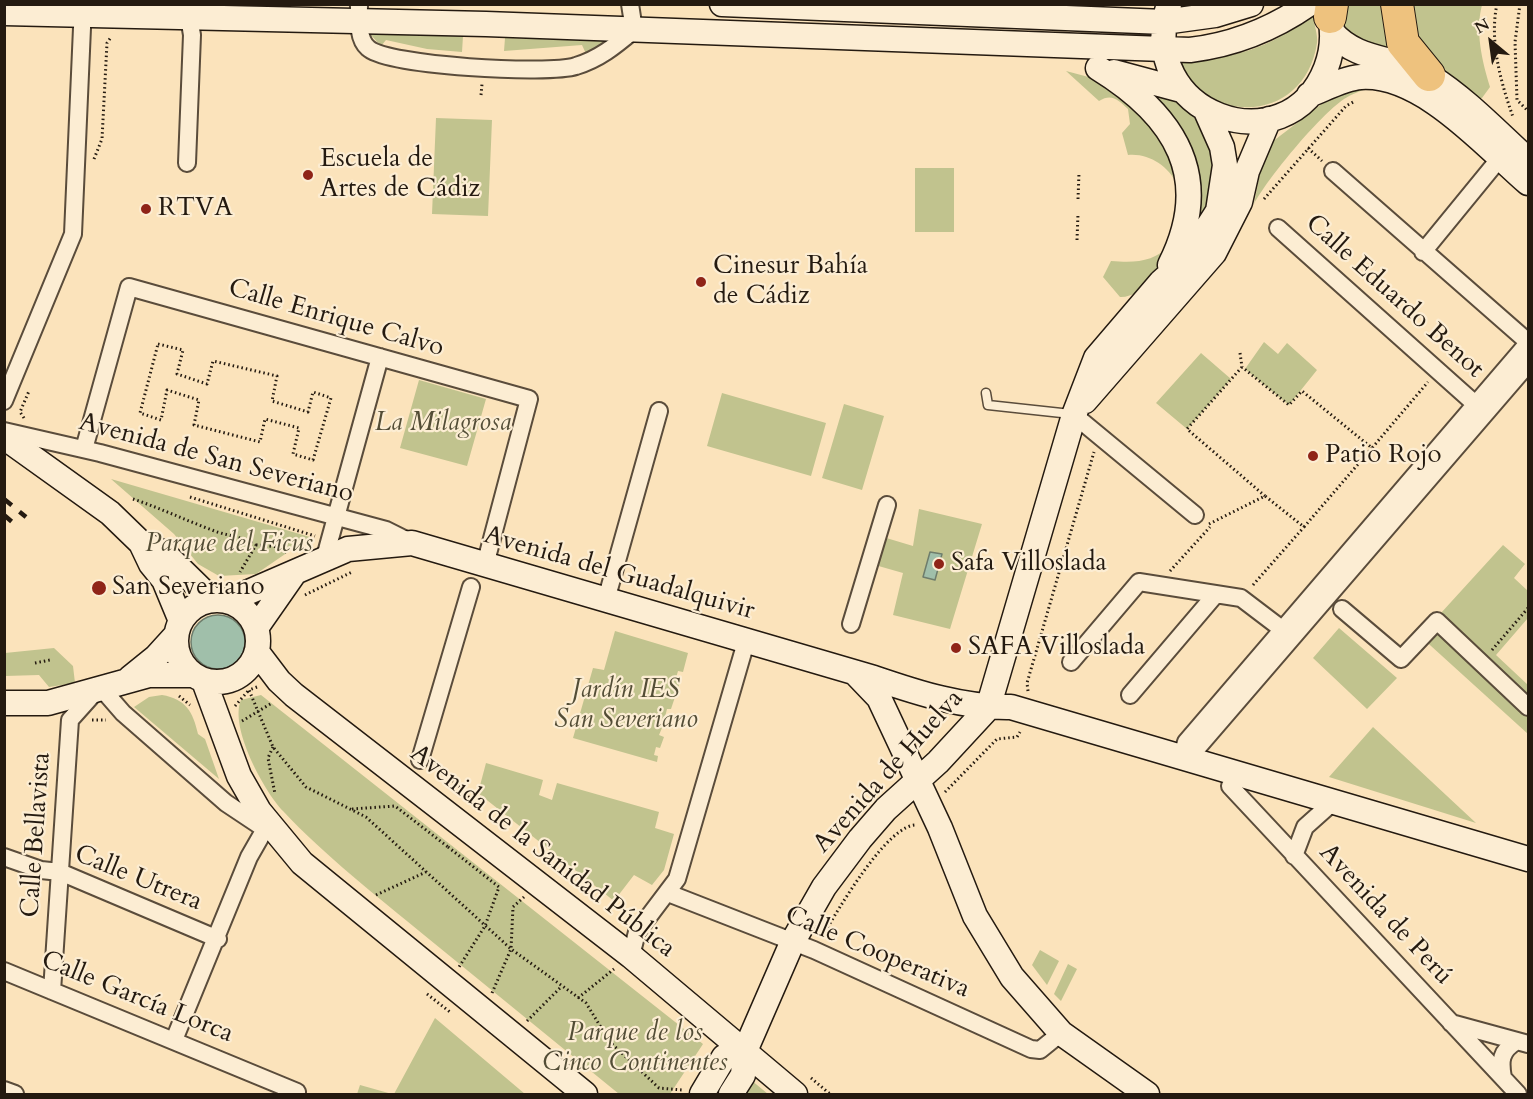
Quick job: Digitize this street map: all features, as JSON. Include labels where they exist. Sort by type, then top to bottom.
[{"type":"highway","points":[[1396,4],[1403,43],[1429,75]]},
{"type":"main road","points":[[722,4],[1073,18],[1166,13],[1215,15],[1251,4]]},
{"type":"main road","points":[[1073,18],[1123,4]]},
{"type":"main road","points":[[4,13],[82,10],[189,17],[634,30],[1163,50],[1202,49],[1247,37],[1291,16],[1326,13]]},
{"type":"main road","points":[[1166,13],[1163,50],[1169,69],[1181,90],[1206,111],[1241,122],[1269,119],[1291,110],[1309,95],[1320,80],[1328,62],[1326,13]]},
{"type":"main road","points":[[1326,13],[1342,44],[1356,52],[1429,75],[1528,160]]},
{"type":"main road","points":[[1022,46],[1181,90]]},
{"type":"main road","points":[[1098,68],[1127,86],[1161,118],[1180,153],[1188,177],[1190,201],[1187,226],[1161,282]]},
{"type":"main road","points":[[1309,95],[1359,77],[1395,81],[1437,104],[1528,183]]},
{"type":"main road","name":"Avenida de Huelva","points":[[731,1095],[743,1075],[745,1051],[792,943],[824,887],[860,839],[971,729],[988,708],[1074,414],[1096,358],[1161,282],[1188,258],[1208,230],[1222,197],[1225,165],[1221,147],[1206,111]]},
{"type":"main road","name":"Avenida de Huelva","points":[[1074,414],[1214,253],[1240,202],[1247,171],[1269,119]]},
{"type":"main road","points":[[4,436],[110,513],[141,543],[164,554],[220,601],[249,615],[256,628],[257,652],[248,669],[239,676],[218,683],[170,674],[127,680],[99,691],[48,703],[4,703]]},
{"type":"main road","points":[[141,543],[151,564],[164,580],[179,628],[176,648],[181,661],[198,678],[229,726],[239,776],[259,811],[302,862],[585,1095]]},
{"type":"main road","name":"Avenida del Guadalquivir","points":[[220,601],[291,564],[325,557],[348,549],[412,543],[927,696],[988,708],[1011,707],[1178,765],[1230,786],[1528,859]]},
{"type":"main road","name":"Avenida del Guadalquivir","points":[[256,628],[291,564]]},
{"type":"main road","points":[[127,680],[156,657],[198,605],[220,601]]},
{"type":"main road","name":"Avenida de la Sanidad Pública","points":[[257,652],[279,681],[294,695],[624,962],[745,1051],[795,1095]]},
{"type":"main road","points":[[855,674],[879,698],[918,780],[990,945],[1012,977],[1061,1033],[1139,1092]]},
{"type":"main road","name":"Avenida del Guadalquivir","points":[[1178,765],[1326,808],[1528,873]]},
{"type":"main road","points":[[695,1093],[724,1057],[745,1051]]},
{"type":"street","points":[[360,23],[369,50],[392,58],[483,69],[574,67],[604,55],[634,30],[630,4]]},
{"type":"street","points":[[4,401],[74,234],[82,10]]},
{"type":"street","points":[[187,163],[192,35],[189,17]]},
{"type":"street","points":[[1423,252],[1495,164]]},
{"type":"street","points":[[1178,765],[1186,742],[1288,633],[1481,409],[1528,343],[1333,171]]},
{"type":"street","name":"Calle Eduardo Benot","points":[[1278,228],[1481,409]]},
{"type":"street","name":"Calle Enrique Calvo","points":[[84,449],[129,287],[529,399],[486,565]]},
{"type":"street","points":[[325,557],[334,517],[380,357]]},
{"type":"street","points":[[1481,409],[1528,364]]},
{"type":"street","points":[[606,600],[659,411]]},
{"type":"street","points":[[1074,414],[1195,515]]},
{"type":"street","name":"Avenida de San Severiano","points":[[4,431],[84,449],[386,530],[412,543]]},
{"type":"street","points":[[851,624],[887,505]]},
{"type":"street","points":[[1071,662],[1139,582],[1242,598],[1288,633]]},
{"type":"street","points":[[420,760],[471,587]]},
{"type":"street","points":[[1130,695],[1216,594]]},
{"type":"street","points":[[1342,609],[1401,659],[1437,621],[1528,707]]},
{"type":"street","points":[[624,962],[637,932],[677,879],[746,642]]},
{"type":"street","points":[[99,691],[226,803],[286,843]]},
{"type":"street","name":"Calle Bellavista","points":[[52,991],[70,720],[99,691]]},
{"type":"street","name":"Avenida de Perú","points":[[1230,786],[1518,1095]]},
{"type":"street","points":[[1294,856],[1305,827],[1326,808]]},
{"type":"street","points":[[174,1040],[218,939],[249,858],[266,829]]},
{"type":"street","name":"Calle Utrera","points":[[4,857],[41,870],[60,872],[218,939]]},
{"type":"street","name":"Calle Cooperativa","points":[[668,893],[812,949],[1031,1049],[1040,1050],[1061,1033]]},
{"type":"street","name":"Calle García Lorca","points":[[4,971],[250,1071],[297,1092],[296,1095]]},
{"type":"street","points":[[1450,1022],[1523,1042]]},
{"type":"street","points":[[1503,1078],[1500,1061],[1503,1053],[1523,1042]]},
{"type":"street","points":[[4,1090],[15,1095]]},
{"type":"lane","points":[[986,393],[988,405],[1074,414]]},
{"type":"path","points":[[1497,4],[1494,36],[1496,57],[1514,121]]},
{"type":"path","points":[[1520,4],[1515,42],[1516,100],[1528,111]]},
{"type":"path","points":[[1078,199],[1079,173]]},
{"type":"path","points":[[1077,240],[1078,214]]},
{"type":"path","points":[[158,344],[183,350],[177,374],[207,384],[213,361],[277,376],[272,401],[308,412],[313,392],[331,398],[312,460],[293,454],[299,428],[264,419],[260,442],[194,425],[199,400],[167,390],[161,420],[140,413],[158,344]]},
{"type":"path","points":[[1240,353],[1242,366],[1289,405],[1302,391],[1372,448]]},
{"type":"path","points":[[1242,366],[1187,429],[1304,527]]},
{"type":"path","points":[[1242,598],[1439,370]]},
{"type":"path","points":[[1028,692],[1027,683],[1096,444]]},
{"type":"path","points":[[1156,586],[1211,525],[1265,496]]},
{"type":"path","points":[[133,499],[213,531],[247,539],[256,545],[281,547],[291,564]]},
{"type":"path","points":[[1195,515],[1211,525]]},
{"type":"path","points":[[238,576],[256,545]]},
{"type":"path","points":[[305,596],[354,571]]},
{"type":"path","points":[[1481,663],[1528,608]]},
{"type":"path","points":[[35,663],[50,660]]},
{"type":"path","points":[[257,687],[275,701],[229,726],[235,706],[249,690],[257,687]]},
{"type":"path","points":[[249,690],[273,747],[306,787],[366,817],[511,949],[586,1003],[610,1042],[659,1088],[695,1093]]},
{"type":"path","points":[[171,693],[182,697],[194,711]]},
{"type":"path","points":[[87,720],[118,720],[123,713]]},
{"type":"path","points":[[945,803],[944,793],[953,781],[996,738],[1017,737],[1019,734]]},
{"type":"path","points":[[273,747],[268,758],[276,801]]},
{"type":"path","points":[[350,809],[395,806],[499,887],[485,926],[456,971]]},
{"type":"path","points":[[448,847],[460,844]]},
{"type":"path","points":[[371,897],[426,872]]},
{"type":"path","points":[[490,998],[511,949],[513,907],[525,895]]},
{"type":"path","points":[[578,998],[624,962]]},
{"type":"path","points":[[522,1025],[562,986]]},
{"type":"green space","points":[[1344,5],[1388,5],[1403,58],[1348,37],[1343,25]]},
{"type":"green space","points":[[1409,5],[1482,5],[1479,36],[1490,87],[1482,98],[1476,99],[1467,94],[1421,50]]},
{"type":"green space","points":[[1313,16],[1317,43],[1311,64],[1302,81],[1288,94],[1272,103],[1255,107],[1236,106],[1217,101],[1195,89],[1178,61],[1199,60],[1249,50],[1280,37]]},
{"type":"green space","points":[[370,34],[463,36],[462,52],[427,49],[386,40],[381,46]]},
{"type":"green space","points":[[505,38],[611,41],[587,56],[582,45],[504,51]]},
{"type":"green space","points":[[1066,71],[1096,79],[1161,129],[1177,184],[1157,162],[1143,156],[1128,155],[1122,133],[1130,124],[1128,109],[1118,100],[1111,98],[1099,101]]},
{"type":"green space","points":[[1137,87],[1159,90],[1185,107],[1196,119],[1211,148],[1216,179],[1213,194],[1188,249],[1199,201]]},
{"type":"green space","points":[[1369,88],[1344,99],[1321,119],[1282,164],[1254,204],[1262,163],[1272,142],[1323,103],[1347,90]]},
{"type":"green space","points":[[436,118],[492,120],[488,216],[432,214]]},
{"type":"green space","points":[[915,168],[954,168],[954,232],[915,232]]},
{"type":"green space","points":[[1172,244],[1166,261],[1154,279],[1129,296],[1120,297],[1103,277],[1111,261],[1144,260],[1158,255]]},
{"type":"green space","points":[[1264,342],[1278,354],[1287,343],[1317,370],[1289,405],[1245,369]]},
{"type":"green space","points":[[1201,353],[1231,379],[1187,429],[1156,403]]},
{"type":"green space","name":"La Milagrosa","points":[[419,380],[486,399],[467,466],[400,448]]},
{"type":"green space","points":[[722,393],[826,423],[811,476],[707,446]]},
{"type":"green space","points":[[844,404],[884,416],[862,490],[822,478]]},
{"type":"green space","name":"Parque del Ficus","points":[[111,479],[310,537],[256,574],[219,576],[198,564],[174,534]]},
{"type":"green space","points":[[919,509],[982,524],[950,629],[893,615],[903,573],[875,565],[883,537],[913,546]]},
{"type":"green space","points":[[1503,545],[1525,564],[1514,578],[1528,591],[1528,618],[1496,655],[1528,685],[1528,734],[1420,636]]},
{"type":"green space","points":[[1339,628],[1397,678],[1367,709],[1313,658]]},
{"type":"green space","name":"Jardín IES San Severiano","points":[[615,631],[688,653],[683,672],[678,671],[676,678],[681,679],[671,709],[667,709],[665,717],[669,718],[666,729],[662,728],[659,735],[664,737],[660,748],[656,747],[654,755],[658,756],[657,762],[573,738],[593,668],[604,670]]},
{"type":"green space","points":[[54,648],[73,666],[75,683],[49,687],[39,675],[5,676],[5,653]]},
{"type":"green space","points":[[162,695],[183,703],[191,713],[198,734],[205,739],[219,779],[134,707],[149,697]]},
{"type":"green space","name":"Parque de los Cinco Continentes","points":[[261,695],[703,1044],[670,1094],[619,1094],[370,891],[299,827],[275,802],[258,774],[244,742],[239,712],[241,700]]},
{"type":"green space","points":[[1373,727],[1476,823],[1329,777]]},
{"type":"green space","points":[[486,763],[543,780],[539,795],[552,800],[557,783],[659,812],[655,828],[674,834],[664,870],[652,885],[634,875],[614,901],[478,793]]},
{"type":"green space","points":[[1040,950],[1059,961],[1047,985],[1032,965]]},
{"type":"green space","points":[[1068,964],[1077,969],[1061,1001],[1054,994]]},
{"type":"green space","points":[[435,1018],[525,1094],[394,1094]]},
{"type":"green space","name":"Parque de los Cinco Continentes","points":[[751,1080],[768,1094],[743,1094]]},
{"type":"green space","points":[[360,1085],[392,1094],[357,1094]]},
{"type":"shaded area","points":[[930,552],[942,554],[935,580],[923,577]]},
{"type":"shaded area","points":[[213,615],[223,615],[233,619],[241,627],[245,642],[241,657],[233,665],[223,669],[213,669],[203,665],[195,657],[191,647],[191,637],[195,627],[203,619]]},
{"type":"railway","points":[[4,499],[26,517]]},
{"type":"railway","points":[[4,515],[18,527]]},
{"type":"place","name":"Escuela de Artes de Cádiz","points":[[308,175]]},
{"type":"place","name":"RTVA","points":[[146,209]]},
{"type":"place","name":"Cinesur Bahía de Cádiz","points":[[701,282]]},
{"type":"place","name":"Patio Rojo","points":[[1313,456]]},
{"type":"place","name":"Safa Villoslada","points":[[939,564]]},
{"type":"place","name":"San Severiano","points":[[99,588]]},
{"type":"place","name":"SAFA Villoslada","points":[[956,648]]}]
